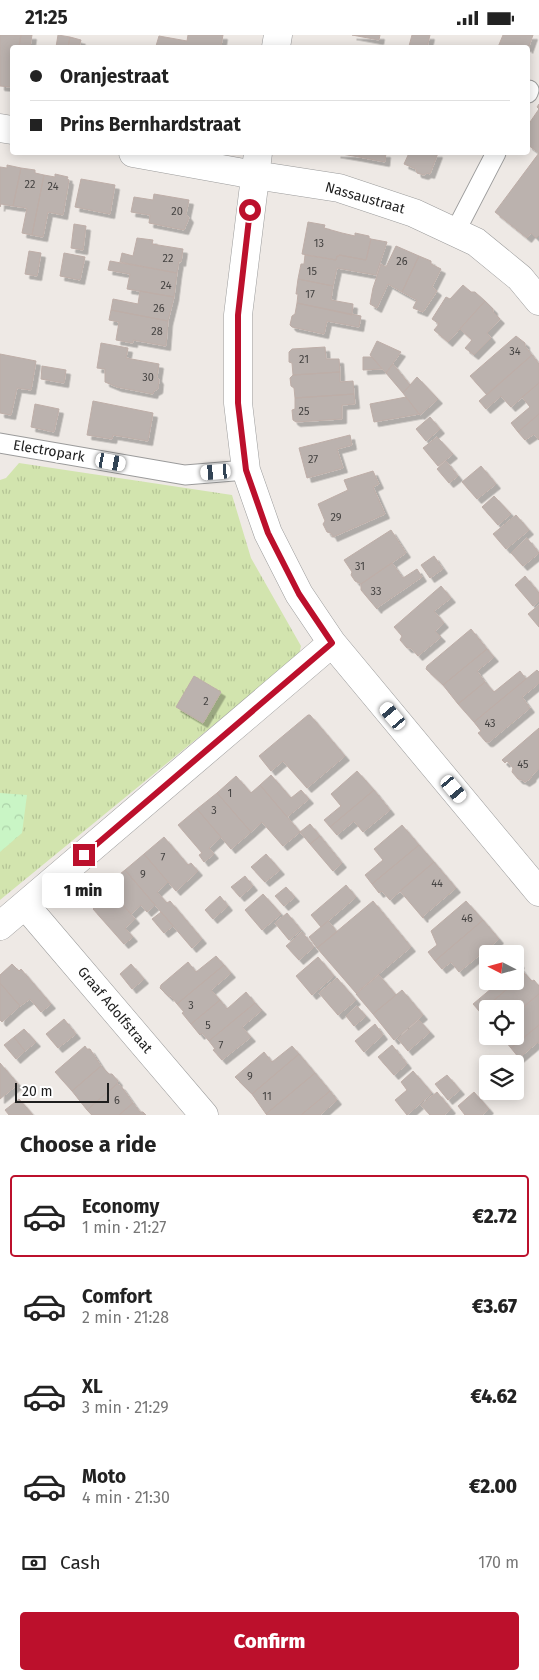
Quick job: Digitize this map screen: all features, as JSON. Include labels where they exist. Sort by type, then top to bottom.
[{"type":"street","name":"Nassaustraat","points":[[156,155],[256,164],[339,188],[414,213],[476,242],[520,278],[539,301]]},
{"type":"street","points":[[256,164],[238,315],[238,403],[246,470],[268,533],[299,594],[332,643],[539,892]]},
{"type":"street","points":[[0,926],[332,643]]},
{"type":"street","name":"Graaf Adolfstraat","points":[[26,905],[204,1115]]},
{"type":"lane","points":[[455,232],[495,155]]},
{"type":"lane","name":"Electropark","points":[[0,443],[185,475],[246,470]]},
{"type":"green space","points":[[19,463],[232,495],[251,558],[301,646],[299,655],[0,900],[0,480],[6,478]]},
{"type":"green space","points":[[0,793],[27,795],[22,833],[0,852]]},
{"type":"building","points":[[0,35],[21,35],[19,45],[10,45],[10,87],[0,86]]},
{"type":"building","points":[[21,35],[32,35],[30,45],[19,45]]},
{"type":"building","points":[[58,35],[70,37],[68,45],[56,45]]},
{"type":"building","points":[[188,35],[223,35],[221,45],[156,45],[159,36],[187,41]]},
{"type":"building","points":[[352,35],[380,35],[379,40]]},
{"type":"building","points":[[412,35],[430,35],[428,45],[409,45]]},
{"type":"building","points":[[503,35],[533,35],[529,45],[499,45]]},
{"type":"building","points":[[70,37],[81,40],[80,45],[68,45]]},
{"type":"building","points":[[539,109],[539,153],[530,146],[530,122]]},
{"type":"building","points":[[539,153],[539,235],[536,238],[531,233],[527,238],[495,212]]},
{"type":"building","points":[[360,155],[386,155],[385,162],[359,157]]},
{"type":"building","points":[[408,155],[437,155],[430,174],[417,173],[416,169],[404,164]]},
{"type":"building","points":[[7,165],[21,168],[13,206],[1,204],[0,207],[0,167],[7,168]]},
{"type":"building","points":[[21,168],[35,170],[35,173],[44,175],[32,235],[22,233],[27,208],[13,206]]},
{"type":"building","points":[[55,174],[68,177],[67,179],[69,180],[63,215],[48,212],[43,237],[32,235],[44,175],[55,177]]},
{"type":"building","points":[[81,179],[115,185],[110,214],[75,207]]},
{"type":"building","points":[[154,194],[189,200],[186,214],[189,218],[184,230],[149,223],[150,215],[131,212],[134,197],[153,200]]},
{"type":"building","points":[[308,222],[325,225],[324,228],[355,236],[355,233],[369,236],[371,239],[366,260],[339,255],[336,260],[302,254]]},
{"type":"building","points":[[74,224],[86,226],[83,250],[71,248]]},
{"type":"building","points":[[137,238],[153,240],[152,244],[183,249],[177,273],[120,262],[122,253],[133,256]]},
{"type":"building","points":[[371,239],[387,242],[376,275],[337,268],[333,286],[298,279],[301,264],[304,264],[305,255],[336,260],[339,255],[366,260]]},
{"type":"building","points":[[396,246],[419,256],[402,292],[388,284],[377,308],[370,304],[373,288],[381,264],[386,267]]},
{"type":"building","points":[[29,251],[41,253],[37,276],[25,274]]},
{"type":"building","points":[[64,253],[85,257],[80,280],[60,276]]},
{"type":"building","points":[[419,256],[431,261],[431,264],[441,269],[432,287],[437,291],[423,312],[413,308],[417,300],[402,292]]},
{"type":"building","points":[[110,261],[177,273],[174,297],[127,289],[130,274],[108,270]]},
{"type":"building","points":[[298,279],[333,286],[331,300],[353,304],[352,315],[297,303]]},
{"type":"building","points":[[463,285],[485,301],[448,342],[434,330],[439,324],[432,319],[446,297],[450,299]]},
{"type":"building","points":[[140,291],[174,297],[168,321],[111,310],[113,299],[138,304]]},
{"type":"building","points":[[485,301],[500,319],[487,333],[491,338],[474,355],[465,348],[472,340],[460,329]]},
{"type":"building","points":[[297,303],[361,316],[359,327],[327,321],[324,334],[292,327],[290,325]]},
{"type":"building","points":[[111,310],[168,321],[166,346],[133,340],[133,343],[116,340],[119,322],[109,320]]},
{"type":"building","points":[[516,336],[525,343],[525,346],[532,355],[487,395],[470,376]]},
{"type":"building","points":[[377,341],[401,352],[386,373],[370,355]]},
{"type":"building","points":[[101,343],[128,348],[126,358],[159,364],[158,389],[153,394],[117,387],[105,382],[105,369],[97,368]]},
{"type":"building","points":[[325,347],[326,359],[339,359],[340,372],[293,375],[292,363],[289,362],[289,352],[292,349]]},
{"type":"building","points":[[0,354],[36,361],[31,390],[17,388],[11,415],[0,413]]},
{"type":"building","points":[[532,355],[539,364],[539,383],[511,407],[501,396],[486,409],[479,401]]},
{"type":"building","points":[[363,357],[372,357],[382,369],[363,370]]},
{"type":"building","points":[[393,364],[410,385],[403,393],[386,373]]},
{"type":"building","points":[[42,366],[66,370],[64,383],[41,379]]},
{"type":"building","points":[[340,372],[340,382],[353,381],[354,394],[295,398],[290,378],[293,375]]},
{"type":"building","points":[[417,377],[438,399],[420,415],[403,393]]},
{"type":"building","points":[[539,383],[539,414],[518,432],[511,423],[530,407],[522,397]]},
{"type":"building","points":[[354,394],[355,404],[342,405],[342,419],[296,422],[293,420],[292,410],[295,409],[295,398]]},
{"type":"building","points":[[406,397],[419,414],[374,422],[370,404]]},
{"type":"building","points":[[93,401],[153,413],[148,441],[113,435],[112,439],[87,435]]},
{"type":"building","points":[[35,404],[59,409],[54,432],[31,427]]},
{"type":"building","points":[[539,414],[539,440],[534,434],[525,440],[518,432]]},
{"type":"building","points":[[430,417],[440,429],[426,441],[416,429]]},
{"type":"building","points":[[350,435],[352,445],[337,449],[343,468],[307,478],[299,448]]},
{"type":"building","points":[[437,437],[453,454],[438,466],[423,448]]},
{"type":"building","points":[[446,461],[458,476],[449,483],[437,469]]},
{"type":"building","points":[[481,466],[496,484],[477,499],[462,482]]},
{"type":"building","points":[[373,471],[379,484],[373,487],[385,514],[333,537],[331,533],[327,532],[323,524],[325,521],[318,504],[348,490],[344,480]]},
{"type":"building","points":[[494,496],[511,514],[498,525],[482,507]]},
{"type":"building","points":[[516,515],[529,530],[506,549],[493,534]]},
{"type":"building","points":[[391,530],[406,553],[361,584],[355,581],[351,575],[352,572],[344,560]]},
{"type":"building","points":[[527,538],[539,553],[523,566],[511,553]]},
{"type":"building","points":[[434,556],[443,569],[430,578],[421,565]]},
{"type":"building","points":[[392,563],[403,578],[417,569],[422,577],[377,609],[361,590],[361,584]]},
{"type":"building","points":[[525,576],[539,593],[539,601],[533,606],[515,585]]},
{"type":"building","points":[[441,586],[451,598],[434,611],[444,623],[435,631],[441,637],[418,656],[400,640],[402,636],[394,627]]},
{"type":"building","points":[[539,605],[539,627],[528,614]]},
{"type":"building","points":[[471,629],[487,649],[443,685],[426,669],[427,666]]},
{"type":"building","points":[[487,649],[494,657],[477,671],[485,682],[458,704],[443,685]]},
{"type":"building","points":[[537,670],[539,672],[539,683],[522,697],[530,708],[489,742],[486,742],[478,733],[481,731],[474,722]]},
{"type":"building","points":[[520,671],[526,679],[474,722],[458,704],[485,682],[494,692]]},
{"type":"building","points":[[194,676],[221,692],[203,723],[176,707]]},
{"type":"building","points":[[308,715],[345,756],[307,788],[283,761],[271,771],[259,756]]},
{"type":"building","points":[[539,728],[539,769],[525,782],[518,779],[512,772],[513,768],[507,761],[505,763],[502,760]]},
{"type":"building","points":[[357,771],[374,790],[330,827],[324,820],[341,806],[331,794]]},
{"type":"building","points":[[271,775],[291,798],[301,790],[309,799],[287,817],[260,785]]},
{"type":"building","points":[[236,776],[251,793],[260,785],[300,832],[283,846],[262,822],[251,832],[217,793]]},
{"type":"building","points":[[374,790],[390,810],[363,832],[354,821],[337,835],[330,827]]},
{"type":"building","points":[[217,793],[251,832],[231,849],[197,809]]},
{"type":"building","points":[[197,809],[221,837],[209,848],[214,854],[204,862],[199,855],[202,853],[178,825]]},
{"type":"building","points":[[310,824],[320,836],[310,844],[300,832]]},
{"type":"building","points":[[402,825],[419,845],[372,884],[365,875],[383,860],[374,849]]},
{"type":"building","points":[[320,836],[342,863],[333,871],[310,844]]},
{"type":"building","points":[[164,837],[188,865],[191,863],[198,871],[176,891],[144,854]]},
{"type":"building","points":[[419,845],[434,862],[390,900],[382,891],[379,893],[372,884]]},
{"type":"building","points":[[144,854],[168,882],[157,892],[167,903],[170,901],[202,939],[192,948],[125,870]]},
{"type":"building","points":[[266,854],[280,870],[265,882],[251,867]]},
{"type":"building","points":[[434,862],[456,888],[423,918],[400,891]]},
{"type":"building","points":[[125,870],[155,905],[147,912],[141,905],[131,914],[106,885]]},
{"type":"building","points":[[245,876],[253,886],[240,897],[231,887]]},
{"type":"building","points":[[106,885],[135,919],[125,928],[133,937],[124,944],[93,909],[96,906],[90,899]]},
{"type":"building","points":[[346,885],[356,897],[321,927],[311,915]]},
{"type":"building","points":[[286,887],[295,897],[284,906],[275,896]]},
{"type":"building","points":[[263,894],[281,914],[262,930],[245,910]]},
{"type":"building","points":[[220,896],[228,906],[213,919],[205,910]]},
{"type":"building","points":[[373,901],[411,947],[356,993],[317,948]]},
{"type":"building","points":[[466,901],[483,920],[435,961],[428,952],[437,945],[431,931]]},
{"type":"building","points":[[161,912],[173,926],[164,933],[152,919]]},
{"type":"building","points":[[287,913],[301,930],[289,940],[275,923]]},
{"type":"building","points":[[483,920],[499,939],[492,945],[479,945],[479,956],[459,972],[451,962],[442,969],[435,961]]},
{"type":"building","points":[[328,921],[337,932],[317,948],[309,937]]},
{"type":"building","points":[[302,932],[314,947],[299,960],[286,946]]},
{"type":"building","points":[[216,956],[224,965],[177,1004],[170,995],[169,997],[160,988],[161,985],[188,962],[196,972]]},
{"type":"building","points":[[318,957],[334,976],[312,995],[296,976]]},
{"type":"building","points":[[12,964],[19,971],[21,969],[51,1004],[41,1012],[30,999],[20,1006],[0,983],[0,975]]},
{"type":"building","points":[[131,964],[144,979],[132,989],[120,974]]},
{"type":"building","points":[[224,965],[231,973],[211,990],[220,1000],[191,1024],[177,1004]]},
{"type":"building","points":[[379,975],[396,995],[373,1014],[356,994]]},
{"type":"building","points":[[524,975],[532,981],[534,980],[539,986],[539,994],[524,1006],[524,1000],[494,1000],[506,990],[524,990]]},
{"type":"building","points":[[337,978],[356,1000],[338,1015],[319,993]]},
{"type":"building","points":[[0,983],[20,1006],[2,1022],[0,1020]]},
{"type":"building","points":[[402,990],[423,1015],[394,1040],[373,1014]]},
{"type":"building","points":[[490,990],[506,990],[494,1000],[479,1000],[479,1011],[473,1004]]},
{"type":"building","points":[[246,992],[255,1003],[209,1041],[202,1033],[200,1035],[191,1024],[220,1000],[227,1009]]},
{"type":"building","points":[[539,994],[539,1025],[524,1037],[524,1006]]},
{"type":"building","points":[[255,1003],[262,1010],[242,1027],[251,1037],[222,1060],[213,1050],[215,1049],[209,1041]]},
{"type":"building","points":[[357,1006],[366,1016],[354,1026],[346,1016]]},
{"type":"building","points":[[64,1019],[76,1034],[58,1048],[46,1034]]},
{"type":"building","points":[[419,1020],[430,1032],[408,1051],[398,1039]]},
{"type":"building","points":[[375,1024],[383,1035],[364,1052],[355,1041]]},
{"type":"building","points":[[539,1025],[539,1044],[538,1042],[523,1055],[517,1055],[511,1048],[515,1045],[524,1045],[524,1037]]},
{"type":"building","points":[[24,1029],[36,1042],[25,1051],[14,1037]]},
{"type":"building","points":[[14,1037],[25,1051],[16,1059],[4,1045]]},
{"type":"building","points":[[392,1045],[407,1064],[394,1075],[378,1057]]},
{"type":"building","points":[[85,1046],[87,1049],[90,1049],[101,1066],[72,1091],[55,1072]]},
{"type":"building","points":[[292,1046],[299,1054],[252,1094],[235,1077],[264,1052],[272,1062]]},
{"type":"building","points":[[299,1054],[315,1073],[266,1114],[252,1094]]},
{"type":"building","points":[[0,1063],[18,1084],[0,1099]]},
{"type":"building","points":[[101,1066],[118,1081],[117,1084],[87,1110],[72,1091]]},
{"type":"building","points":[[413,1071],[432,1093],[407,1115],[395,1100],[407,1090],[401,1082]]},
{"type":"building","points":[[315,1073],[330,1091],[301,1115],[266,1114]]},
{"type":"building","points":[[447,1075],[460,1090],[448,1100],[435,1084]]},
{"type":"building","points":[[117,1084],[121,1086],[133,1103],[119,1115],[92,1115],[87,1110]]},
{"type":"building","points":[[330,1091],[337,1100],[320,1115],[301,1115]]},
{"type":"building","points":[[437,1092],[451,1109],[444,1115],[430,1115],[421,1105]]},
{"type":"building","points":[[474,1092],[479,1100],[489,1109],[482,1115],[465,1115],[458,1106]]},
{"type":"building","points":[[19,1099],[33,1115],[9,1115],[5,1110]]},
{"type":"building","points":[[133,1103],[140,1112],[146,1115],[119,1115]]},
{"type":"route","points":[[84,855],[332,643],[299,594],[268,533],[246,470],[238,403],[238,315],[250,210]]}]
